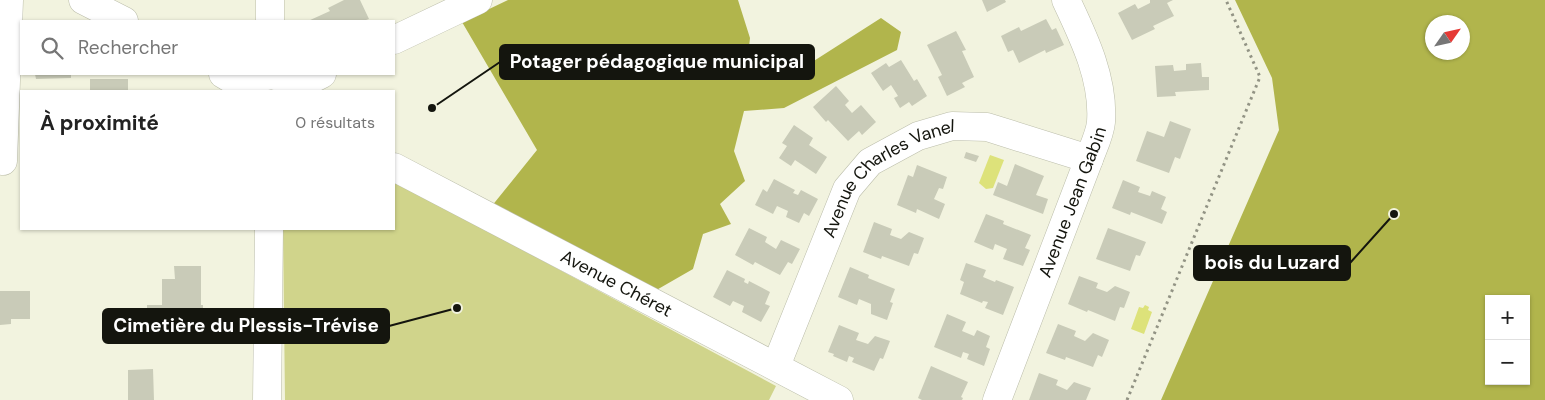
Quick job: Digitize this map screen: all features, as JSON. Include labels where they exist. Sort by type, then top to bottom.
[{"type":"street","points":[[3,161],[9,0]]},
{"type":"street","points":[[83,0],[122,20]]},
{"type":"street","points":[[270,0],[270,20]]},
{"type":"street","points":[[395,40],[478,0]]},
{"type":"street","name":"Avenue Jean Gabin","points":[[997,400],[1101,123],[1098,84],[1082,35],[1066,0]]},
{"type":"street","points":[[227,75],[258,83],[274,75],[282,78],[292,90],[320,75]]},
{"type":"street","name":"Avenue Charles Vanel","points":[[776,366],[847,189],[870,162],[918,136],[952,126],[987,126],[1089,159]]},
{"type":"street","name":"Avenue Chéret","points":[[395,169],[839,400]]},
{"type":"street","points":[[267,400],[269,230]]},
{"type":"path","points":[[1126,400],[1260,77],[1226,0]]},
{"type":"shaded area","points":[[508,0],[738,0],[750,38],[747,65],[763,76],[795,73],[881,18],[901,32],[897,50],[784,108],[744,111],[734,151],[745,181],[720,204],[731,224],[703,234],[693,269],[653,292],[491,207],[537,150],[462,22]]},
{"type":"shaded area","points":[[1235,0],[1545,0],[1545,400],[1161,400],[1279,130],[1272,78]]},
{"type":"shaded area","points":[[990,155],[1004,160],[993,188],[986,189],[979,183]]},
{"type":"shaded area","points":[[395,182],[776,386],[769,400],[285,400],[283,230],[395,230]]},
{"type":"shaded area","points":[[1145,305],[1152,312],[1144,334],[1131,329],[1139,307],[1143,308]]},
{"type":"building","points":[[344,0],[360,0],[369,19],[310,20],[330,11],[328,8]]},
{"type":"building","points":[[982,0],[1005,0],[1006,2],[987,12]]},
{"type":"building","points":[[1150,0],[1173,0],[1167,3],[1174,16],[1153,26],[1155,29],[1132,40],[1118,13],[1135,4],[1138,9],[1150,3]]},
{"type":"building","points":[[1046,19],[1052,30],[1056,28],[1064,45],[1046,53],[1045,50],[1019,63],[1013,50],[1008,52],[1001,36],[1019,27],[1021,31]]},
{"type":"building","points":[[956,31],[966,50],[962,51],[974,77],[962,83],[965,87],[947,96],[938,77],[942,75],[927,45]]},
{"type":"building","points":[[901,60],[914,81],[917,79],[927,96],[912,106],[909,102],[900,108],[894,98],[898,96],[891,85],[883,91],[871,73],[886,63],[889,67]]},
{"type":"building","points":[[1201,63],[1202,77],[1209,77],[1209,90],[1175,92],[1176,96],[1157,97],[1155,66],[1173,65],[1174,71],[1186,70],[1186,64]]},
{"type":"building","points":[[35,75],[71,75],[71,78],[36,79]]},
{"type":"building","points":[[90,79],[128,79],[128,90],[90,90]]},
{"type":"building","points":[[836,86],[849,101],[845,105],[852,113],[861,105],[876,122],[862,135],[859,131],[848,141],[828,120],[826,122],[813,107]]},
{"type":"building","points":[[1170,121],[1191,129],[1180,159],[1175,157],[1169,173],[1136,161],[1147,131],[1164,137]]},
{"type":"building","points":[[794,125],[813,138],[809,145],[827,157],[816,174],[795,160],[791,166],[779,158],[787,146],[782,143]]},
{"type":"building","points":[[966,152],[979,156],[976,162],[964,158]]},
{"type":"building","points":[[1015,164],[1044,176],[1036,195],[1048,199],[1043,214],[993,195],[998,182],[1007,186]]},
{"type":"building","points":[[917,165],[947,177],[943,189],[939,188],[934,199],[945,204],[939,219],[917,209],[916,213],[897,205],[908,175],[913,177]]},
{"type":"building","points":[[774,179],[795,190],[793,193],[798,195],[801,190],[818,199],[809,216],[804,213],[799,223],[786,217],[788,211],[777,206],[773,214],[755,205],[763,189],[767,192]]},
{"type":"building","points":[[1123,180],[1140,187],[1138,192],[1150,196],[1152,191],[1166,197],[1161,209],[1167,212],[1162,224],[1131,212],[1130,215],[1112,208]]},
{"type":"building","points":[[986,214],[1004,221],[1003,224],[1031,235],[1025,248],[1030,250],[1023,266],[1003,259],[1007,249],[995,244],[993,250],[974,242]]},
{"type":"building","points":[[874,222],[892,229],[890,235],[901,239],[909,232],[924,238],[918,254],[914,253],[909,266],[882,256],[881,259],[863,252]]},
{"type":"building","points":[[749,228],[767,237],[765,242],[776,249],[781,240],[800,249],[792,264],[788,262],[780,275],[755,262],[753,265],[735,255]]},
{"type":"building","points":[[1108,228],[1146,242],[1140,256],[1136,255],[1130,271],[1096,259]]},
{"type":"building","points":[[966,263],[986,270],[983,277],[1014,287],[1003,315],[985,308],[988,302],[983,301],[982,303],[960,294],[964,282],[960,280]]},
{"type":"building","points":[[174,266],[201,266],[201,305],[203,305],[203,311],[201,311],[201,320],[203,321],[203,334],[147,334],[147,305],[162,305],[162,279],[175,279]]},
{"type":"building","points":[[850,267],[869,275],[868,278],[895,289],[890,302],[893,303],[887,320],[871,314],[871,304],[859,299],[857,305],[838,297]]},
{"type":"building","points":[[727,270],[745,279],[744,282],[748,284],[749,281],[770,292],[765,304],[770,306],[761,322],[742,312],[744,306],[733,301],[730,306],[713,297]]},
{"type":"building","points":[[1079,276],[1098,283],[1096,288],[1107,292],[1115,286],[1130,292],[1124,308],[1120,307],[1115,321],[1068,304]]},
{"type":"building","points":[[0,291],[30,291],[30,319],[11,319],[11,324],[0,325]]},
{"type":"building","points":[[947,314],[966,322],[962,331],[974,336],[977,330],[990,336],[986,347],[990,349],[984,366],[967,359],[969,354],[963,352],[961,358],[934,347]]},
{"type":"building","points":[[1058,324],[1076,331],[1074,336],[1085,341],[1093,333],[1109,340],[1102,357],[1098,355],[1093,367],[1066,357],[1065,360],[1046,353]]},
{"type":"building","points":[[839,325],[859,333],[856,340],[868,344],[875,336],[890,341],[883,359],[880,358],[874,371],[852,362],[854,358],[849,356],[847,362],[828,352]]},
{"type":"building","points":[[931,366],[968,382],[961,397],[963,398],[962,400],[922,400],[918,398]]},
{"type":"building","points":[[153,369],[154,400],[128,400],[128,370]]},
{"type":"building","points":[[1039,373],[1058,380],[1056,385],[1067,390],[1074,382],[1091,388],[1086,400],[1029,400]]},
{"type":"place","name":"Potager pédagogique municipal","points":[[432,108]]},
{"type":"place","name":"bois du Luzard","points":[[1394,214]]},
{"type":"place","name":"Cimetière du Plessis-Trévise","points":[[457,308]]}]
